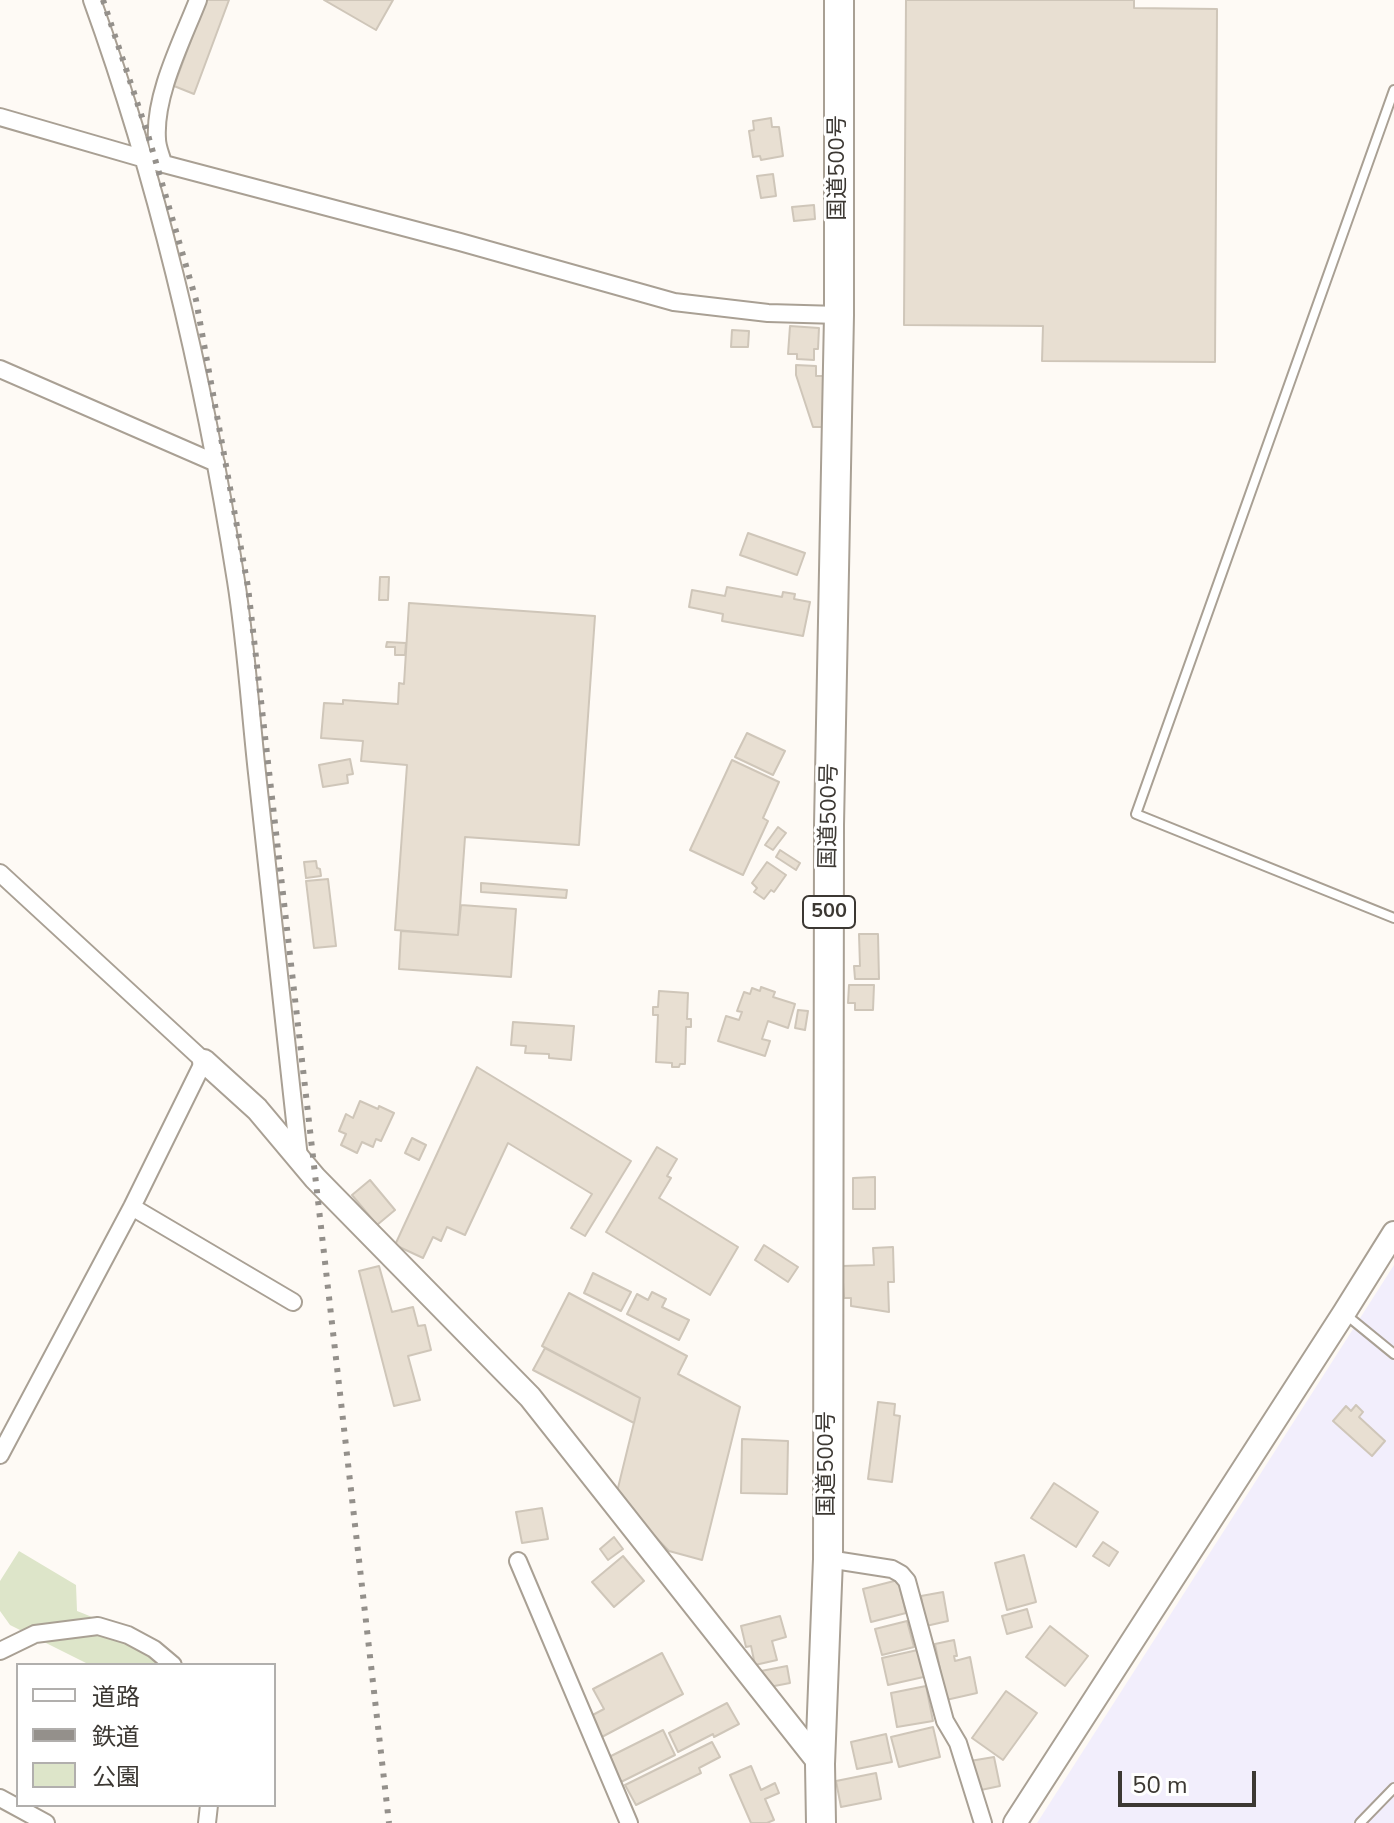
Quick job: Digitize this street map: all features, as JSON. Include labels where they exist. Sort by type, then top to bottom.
[{"type":"highway","name":"国道500号","points":[[821,1823],[820,1764],[828,1559],[829,825],[839,315],[839,0]]},
{"type":"street","points":[[92,0],[145,159],[181,298],[216,463],[237,584],[299,1158]]},
{"type":"street","points":[[163,163],[157,141],[158,112],[198,0]]},
{"type":"street","points":[[0,117],[674,302],[768,313],[839,315]]},
{"type":"street","points":[[0,369],[216,463]]},
{"type":"street","points":[[0,873],[257,1109],[315,1178],[530,1397],[820,1764]]},
{"type":"street","points":[[0,1455],[132,1207],[204,1061]]},
{"type":"street","points":[[132,1207],[293,1302]]},
{"type":"street","points":[[1015,1823],[1394,1233]]},
{"type":"street","points":[[828,1559],[892,1569],[907,1581],[945,1721],[958,1743],[983,1823]]},
{"type":"street","points":[[518,1561],[629,1823]]},
{"type":"street","points":[[0,1651],[35,1634],[98,1626],[128,1635],[154,1649],[171,1663]]},
{"type":"street","points":[[17,1807],[46,1823]]},
{"type":"lane","points":[[1394,90],[1136,814],[1394,918]]},
{"type":"lane","points":[[1344,1313],[1394,1354]]},
{"type":"lane","points":[[1360,1823],[1394,1788]]},
{"type":"shaded area","points":[[1394,1265],[1394,1823],[1037,1823]]},
{"type":"green space","points":[[19,1551],[76,1585],[77,1611],[122,1632],[157,1663],[86,1663],[10,1625],[0,1611],[0,1581]]},
{"type":"building","points":[[206,0],[229,0],[194,94],[174,86]]},
{"type":"building","points":[[324,0],[393,0],[376,30]]},
{"type":"building","points":[[906,0],[1134,0],[1134,8],[1217,9],[1215,362],[1042,361],[1043,326],[904,325]]},
{"type":"building","points":[[771,118],[772,127],[779,127],[783,156],[761,160],[760,156],[753,157],[749,131],[754,130],[753,121]]},
{"type":"building","points":[[773,174],[776,196],[761,198],[757,176]]},
{"type":"building","points":[[814,205],[815,219],[794,221],[792,207]]},
{"type":"building","points":[[790,326],[819,328],[814,360],[797,359],[797,354],[788,354]]},
{"type":"building","points":[[732,330],[749,331],[748,347],[731,347]]},
{"type":"building","points":[[796,365],[816,366],[816,376],[825,376],[824,427],[813,427],[796,375]]},
{"type":"building","points":[[748,533],[805,553],[797,575],[740,555]]},
{"type":"building","points":[[380,577],[389,577],[388,600],[379,600]]},
{"type":"building","points":[[727,587],[782,597],[783,592],[795,594],[794,599],[810,602],[803,636],[722,621],[723,614],[689,607],[692,590],[725,596]]},
{"type":"building","points":[[409,603],[595,616],[579,845],[465,837],[458,935],[395,930],[407,765],[361,761],[363,741],[321,738],[324,703],[343,704],[343,700],[398,704],[399,683],[404,684]]},
{"type":"building","points":[[387,642],[406,643],[405,655],[395,655],[395,647],[386,647]]},
{"type":"building","points":[[747,733],[785,751],[773,775],[735,757]]},
{"type":"building","points":[[350,759],[353,774],[347,775],[348,783],[323,787],[319,765]]},
{"type":"building","points":[[732,760],[779,782],[763,818],[768,821],[743,875],[690,850]]},
{"type":"building","points":[[778,827],[786,833],[773,850],[765,845]]},
{"type":"building","points":[[780,850],[800,863],[796,870],[776,857]]},
{"type":"building","points":[[316,861],[321,876],[306,878],[304,862]]},
{"type":"building","points":[[767,862],[786,875],[774,892],[771,890],[764,899],[754,892],[757,888],[752,883]]},
{"type":"building","points":[[328,879],[336,946],[314,948],[306,881]]},
{"type":"building","points":[[481,883],[567,890],[566,898],[481,892]]},
{"type":"building","points":[[461,905],[516,909],[511,977],[399,969],[401,931],[458,935]]},
{"type":"building","points":[[859,934],[878,934],[879,979],[855,979],[854,966],[860,966]]},
{"type":"building","points":[[849,985],[874,985],[873,1010],[855,1010],[855,1003],[848,1003]]},
{"type":"building","points":[[761,987],[775,992],[773,997],[795,1004],[788,1028],[768,1021],[762,1039],[770,1041],[765,1056],[718,1041],[726,1016],[739,1020],[742,1012],[737,1011],[744,992],[750,994],[752,988],[760,991]]},
{"type":"building","points":[[659,991],[688,993],[687,1019],[691,1019],[691,1027],[686,1027],[685,1064],[679,1067],[672,1067],[672,1063],[656,1062],[658,1015],[653,1015],[653,1007],[658,1007]]},
{"type":"building","points":[[798,1010],[808,1011],[805,1030],[795,1028]]},
{"type":"building","points":[[513,1022],[574,1026],[571,1060],[549,1058],[549,1054],[525,1053],[526,1046],[511,1045]]},
{"type":"building","points":[[477,1067],[631,1161],[585,1236],[571,1228],[592,1194],[508,1143],[465,1235],[447,1227],[441,1241],[433,1237],[423,1258],[395,1245]]},
{"type":"building","points":[[360,1101],[394,1113],[381,1141],[376,1139],[373,1147],[362,1142],[357,1153],[341,1145],[346,1134],[339,1131],[346,1114],[353,1118]]},
{"type":"building","points":[[412,1138],[426,1145],[419,1160],[405,1153]]},
{"type":"building","points":[[657,1147],[677,1159],[667,1176],[671,1178],[659,1198],[738,1247],[710,1295],[606,1232]]},
{"type":"building","points":[[875,1177],[875,1209],[853,1209],[853,1178]]},
{"type":"building","points":[[370,1180],[395,1210],[377,1225],[352,1195]]},
{"type":"building","points":[[764,1245],[798,1267],[788,1282],[755,1260]]},
{"type":"building","points":[[893,1247],[894,1282],[888,1282],[889,1312],[851,1306],[851,1298],[844,1298],[842,1266],[874,1265],[873,1248]]},
{"type":"building","points":[[379,1266],[392,1312],[413,1307],[418,1326],[425,1325],[431,1350],[408,1356],[420,1400],[394,1406],[359,1271]]},
{"type":"building","points":[[593,1273],[631,1292],[621,1311],[584,1293]]},
{"type":"building","points":[[652,1292],[666,1299],[662,1307],[689,1320],[679,1340],[627,1314],[637,1294],[648,1300]]},
{"type":"building","points":[[569,1293],[687,1356],[678,1374],[740,1407],[702,1560],[669,1551],[616,1496],[640,1398],[542,1346]]},
{"type":"building","points":[[545,1348],[640,1398],[634,1423],[533,1370]]},
{"type":"building","points":[[878,1402],[895,1404],[894,1415],[900,1416],[892,1482],[868,1479]]},
{"type":"building","points":[[1356,1405],[1363,1412],[1359,1417],[1385,1441],[1372,1456],[1333,1421],[1346,1406],[1351,1411]]},
{"type":"building","points":[[742,1439],[788,1441],[787,1494],[741,1493]]},
{"type":"building","points":[[1054,1483],[1098,1512],[1076,1547],[1031,1518]]},
{"type":"building","points":[[542,1508],[548,1539],[522,1543],[516,1512]]},
{"type":"building","points":[[614,1537],[623,1549],[608,1560],[600,1549]]},
{"type":"building","points":[[1103,1542],[1118,1552],[1109,1566],[1093,1556]]},
{"type":"building","points":[[1024,1555],[1036,1602],[1007,1610],[995,1563]]},
{"type":"building","points":[[623,1556],[644,1581],[614,1607],[592,1582]]},
{"type":"building","points":[[898,1580],[906,1613],[871,1622],[863,1589]]},
{"type":"building","points":[[943,1592],[948,1621],[926,1626],[921,1596]]},
{"type":"building","points":[[1027,1609],[1032,1627],[1007,1634],[1002,1616]]},
{"type":"building","points":[[780,1616],[786,1637],[772,1641],[777,1660],[755,1665],[751,1646],[746,1647],[741,1626]]},
{"type":"building","points":[[907,1621],[914,1647],[882,1655],[875,1629]]},
{"type":"building","points":[[1050,1626],[1088,1656],[1065,1686],[1026,1657]]},
{"type":"building","points":[[954,1640],[955,1661],[970,1657],[977,1693],[946,1700],[935,1644]]},
{"type":"building","points":[[922,1649],[928,1676],[888,1685],[882,1658]]},
{"type":"building","points":[[662,1653],[683,1694],[598,1739],[587,1718],[604,1709],[593,1689]]},
{"type":"building","points":[[787,1666],[790,1683],[764,1688],[761,1671]]},
{"type":"building","points":[[926,1686],[933,1721],[897,1727],[891,1693]]},
{"type":"building","points":[[1006,1691],[1037,1713],[1003,1760],[972,1738]]},
{"type":"building","points":[[727,1703],[739,1724],[678,1752],[669,1733]]},
{"type":"building","points":[[933,1727],[940,1757],[899,1767],[891,1737]]},
{"type":"building","points":[[663,1730],[675,1755],[621,1782],[609,1757]]},
{"type":"building","points":[[886,1734],[892,1762],[857,1769],[851,1742]]},
{"type":"building","points":[[712,1742],[720,1757],[699,1768],[701,1773],[636,1805],[625,1785]]},
{"type":"building","points":[[994,1757],[1000,1786],[976,1791],[970,1761]]},
{"type":"building","points":[[751,1766],[761,1790],[775,1783],[779,1793],[765,1799],[774,1820],[767,1823],[751,1823],[730,1775]]},
{"type":"building","points":[[876,1773],[881,1799],[841,1807],[836,1781]]},
{"type":"railway","points":[[103,0],[148,135],[196,300],[248,587],[389,1823]]}]
